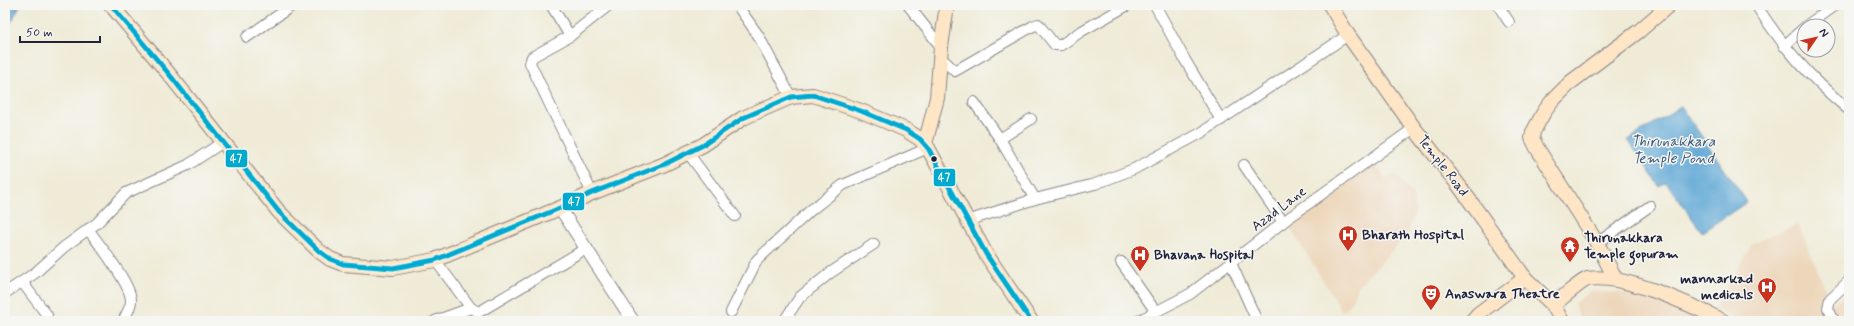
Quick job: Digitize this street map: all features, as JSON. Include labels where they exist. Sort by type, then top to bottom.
[{"type":"main road","points":[[111,5],[279,212],[307,241],[330,259],[344,264],[382,268],[410,266],[435,260],[560,208],[592,193],[647,172],[688,153],[743,118],[791,97],[813,95],[846,106],[906,130],[926,146],[986,254],[1031,321]]},
{"type":"main road","points":[[926,146],[937,98],[947,5]]},
{"type":"main road","name":"Temple Road","points":[[1330,5],[1348,35],[1414,128],[1460,187],[1525,278],[1554,305],[1562,321]]},
{"type":"main road","points":[[1616,280],[1597,243],[1537,148],[1532,138],[1532,132],[1544,112],[1571,82],[1639,31],[1654,16],[1669,5]]},
{"type":"main road","points":[[1554,305],[1584,275],[1616,280],[1655,291],[1693,306],[1723,321]]},
{"type":"main road","points":[[1472,321],[1478,314],[1525,278]]},
{"type":"street","points":[[247,37],[293,5]]},
{"type":"street","points":[[551,5],[570,36]]},
{"type":"street","points":[[592,193],[530,63],[532,57],[570,36],[609,5]]},
{"type":"street","points":[[737,5],[758,35],[791,97]]},
{"type":"street","points":[[908,5],[955,71],[1038,24],[1055,45],[1061,45],[1080,32],[1128,5]]},
{"type":"street","points":[[1155,5],[1184,60],[1221,120]]},
{"type":"street","points":[[1498,5],[1509,22]]},
{"type":"street","points":[[1756,5],[1784,46],[1819,84],[1849,110]]},
{"type":"street","points":[[1817,18],[1835,5]]},
{"type":"street","points":[[968,221],[1035,199],[1096,184],[1134,169],[1201,133],[1303,63],[1348,35]]},
{"type":"street","points":[[1784,46],[1796,35]]},
{"type":"street","points":[[974,102],[1000,139],[1035,199]]},
{"type":"street","points":[[1000,139],[1031,119]]},
{"type":"street","name":"Azad Lane","points":[[1138,321],[1190,294],[1283,222],[1414,128]]},
{"type":"street","points":[[5,293],[22,282],[97,223],[126,193],[188,165],[223,142]]},
{"type":"street","points":[[731,312],[757,260],[811,210],[843,184],[926,146]]},
{"type":"street","points":[[688,153],[735,216]]},
{"type":"street","points":[[1244,166],[1283,222]]},
{"type":"street","points":[[1597,243],[1650,206]]},
{"type":"street","points":[[560,208],[634,321]]},
{"type":"street","points":[[88,229],[125,282],[130,293],[130,305],[123,321]]},
{"type":"street","points":[[784,321],[800,297],[830,273],[874,244]]},
{"type":"street","points":[[435,321],[478,314],[587,248]]},
{"type":"street","points":[[435,260],[478,314]]},
{"type":"street","points":[[1121,262],[1156,312]]},
{"type":"street","points":[[1231,263],[1257,321]]},
{"type":"street","points":[[1834,321],[1828,308],[1830,299],[1849,281]]},
{"type":"street","points":[[22,282],[46,315]]},
{"type":"shaded area","name":"Bharath Hospital","points":[[1374,162],[1386,179],[1395,174],[1413,196],[1415,211],[1406,236],[1358,286],[1350,305],[1342,311],[1288,224]]},
{"type":"shaded area","points":[[1798,224],[1832,305],[1849,293],[1849,321],[1736,321],[1714,308],[1752,244]]},
{"type":"shaded area","points":[[1591,291],[1648,294],[1688,309],[1706,321],[1581,321],[1574,303]]},
{"type":"water","points":[[5,5],[20,5],[5,34]]},
{"type":"water","name":"Thirunakkara Temple Pond","points":[[1681,106],[1747,202],[1702,232],[1666,182],[1659,186],[1628,140]]},
{"type":"transit line","name":"47","points":[[111,5],[169,74],[279,212],[319,251],[330,259],[343,264],[393,268],[435,260],[560,208],[592,193],[665,164],[703,145],[743,118],[791,97],[813,95],[861,111],[906,130],[920,139],[928,148],[986,254],[1031,321]]},
{"type":"place","name":"Bharath Hospital","points":[[1348,252]]},
{"type":"place","name":"Thirunakkara Temple gopuram","points":[[1570,263]]},
{"type":"place","name":"Bhavana Hospital","points":[[1140,272]]},
{"type":"place","name":"mannarkad medicals","points":[[1767,304]]},
{"type":"place","name":"Anaswara Theatre","points":[[1431,311]]}]
